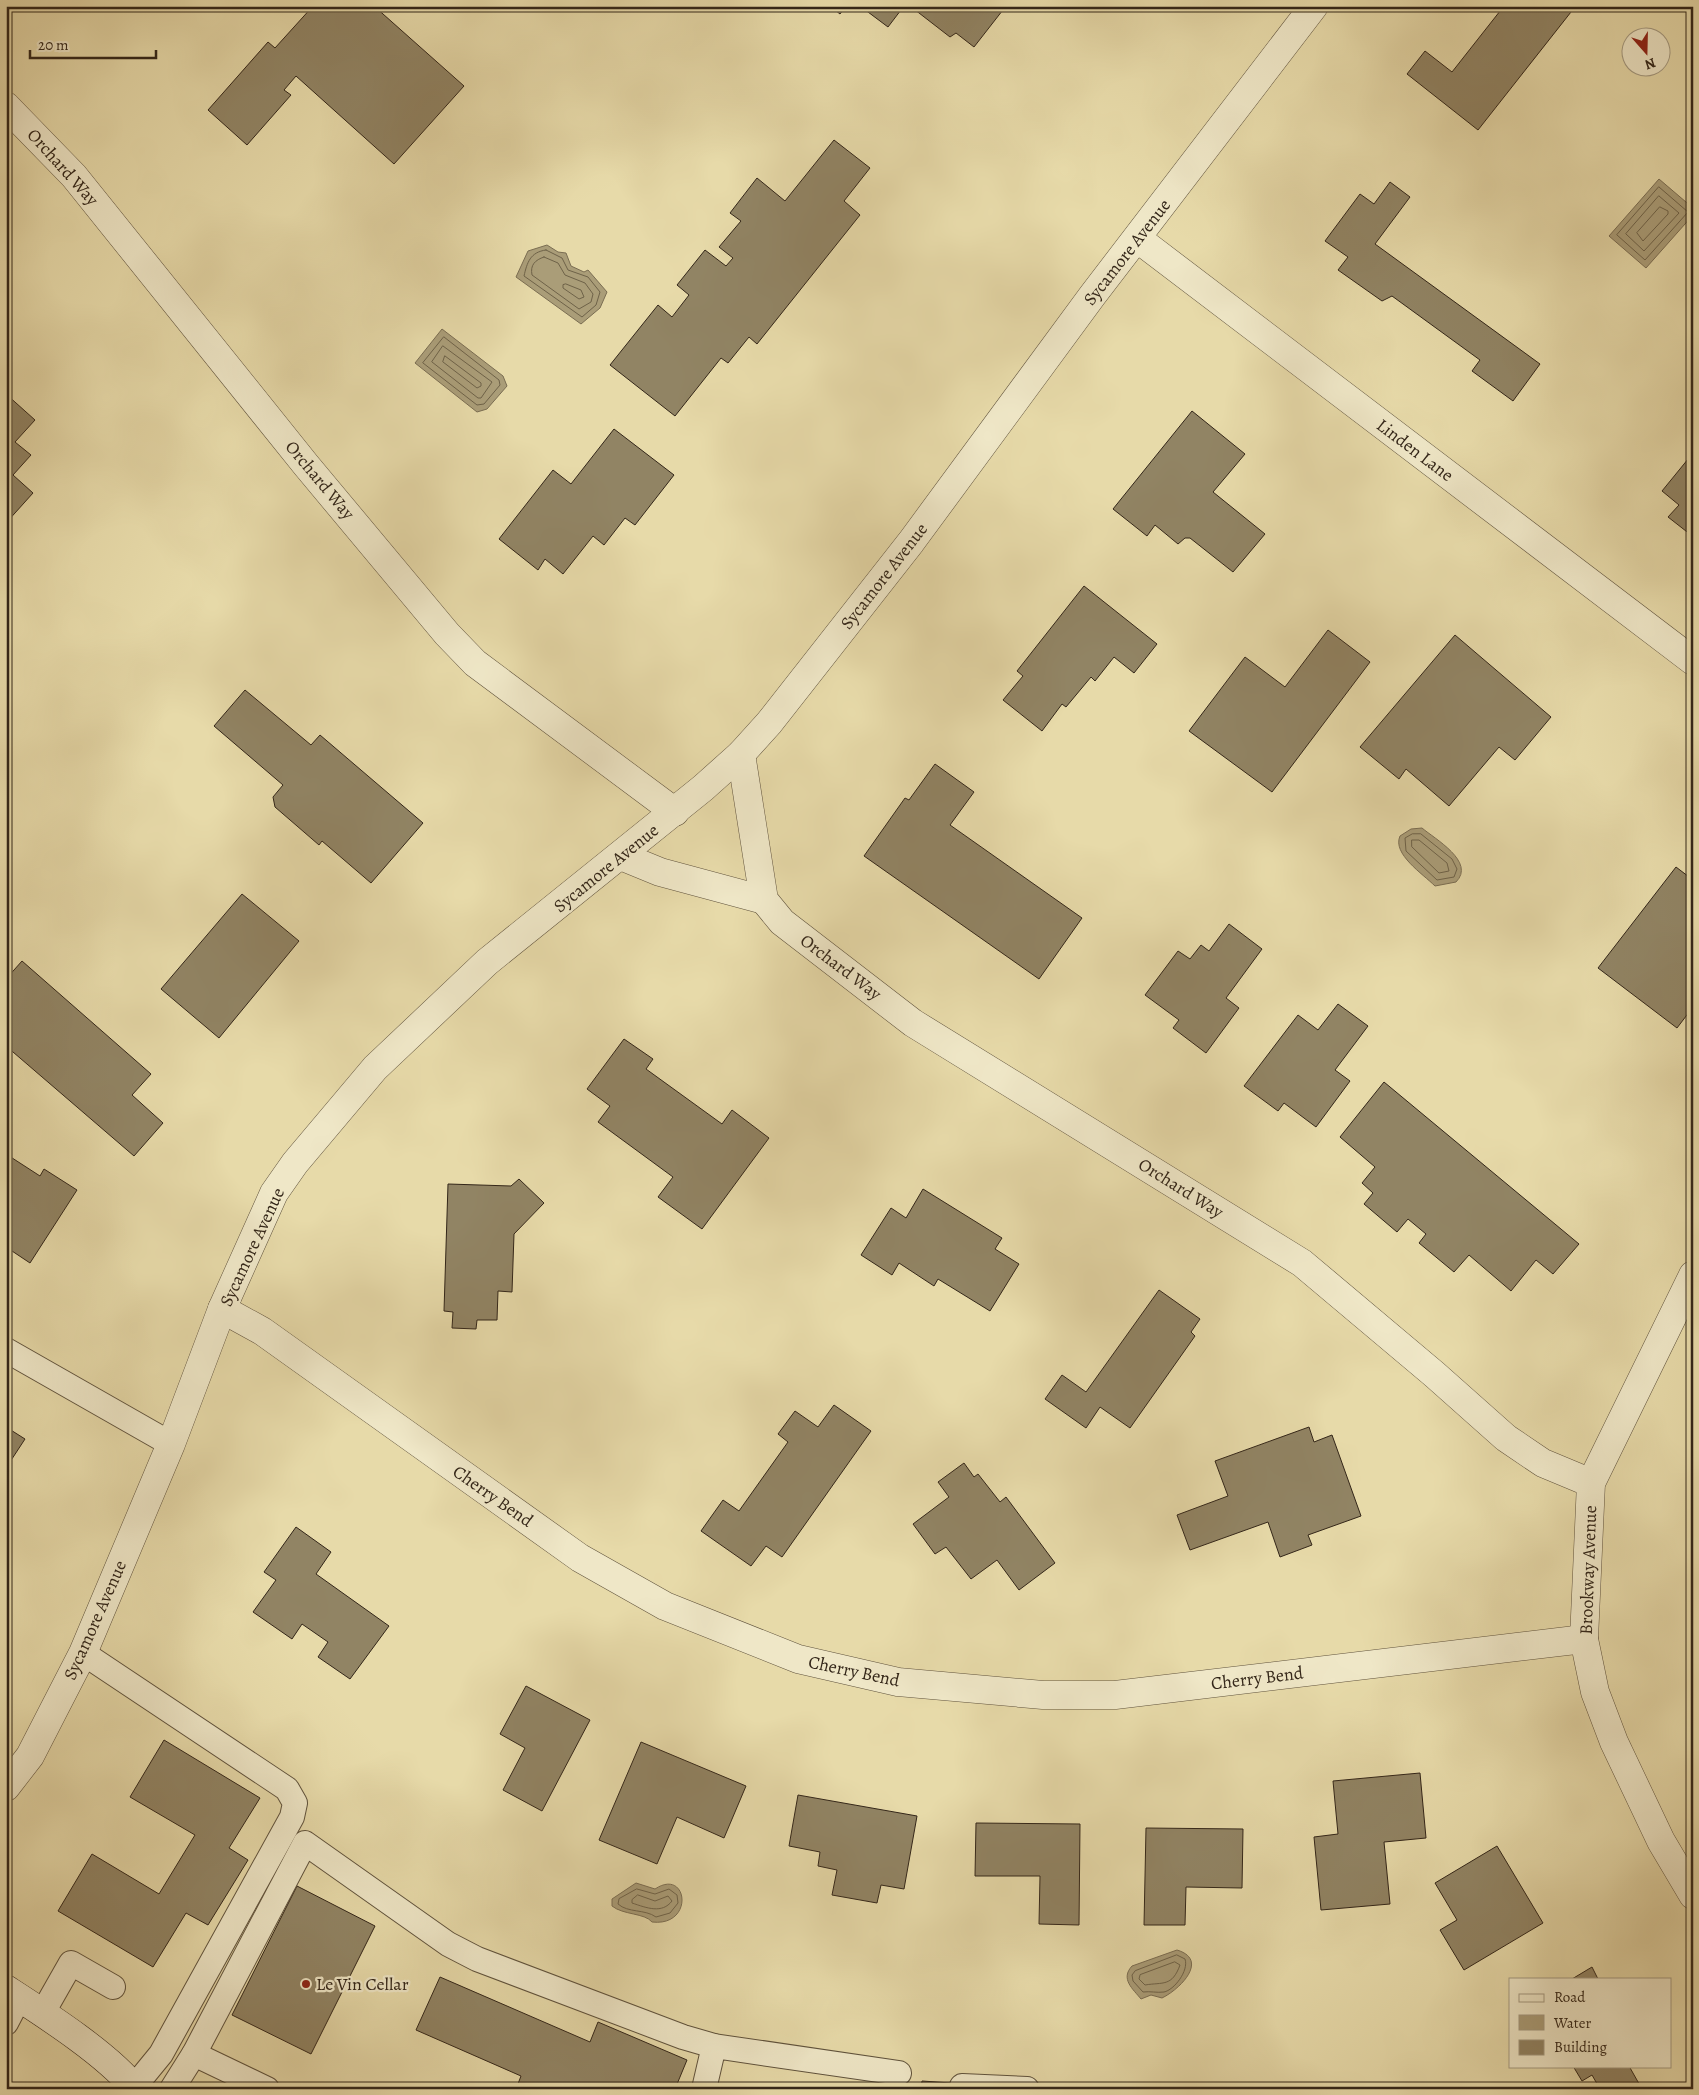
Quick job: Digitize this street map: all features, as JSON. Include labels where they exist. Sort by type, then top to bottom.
[{"type":"street","name":"Sycamore Avenue","points":[[6,1787],[30,1756],[83,1653],[172,1444],[222,1309],[274,1193],[296,1162],[375,1068],[487,962],[675,812],[741,754],[769,723],[911,542],[1092,296],[1138,239],[1314,6]]},
{"type":"street","name":"Orchard Way","points":[[6,106],[74,176],[306,465],[446,634],[475,663],[675,812]]},
{"type":"street","name":"Linden Lane","points":[[1138,239],[1693,661]]},
{"type":"street","points":[[621,856],[660,872],[764,900],[741,754]]},
{"type":"street","name":"Orchard Way","points":[[764,900],[782,922],[913,1022],[1302,1263],[1434,1374],[1506,1438],[1543,1463],[1591,1483]]},
{"type":"street","name":"Brookway Avenue","points":[[1693,1275],[1591,1483],[1584,1638],[1596,1692],[1614,1742],[1661,1842],[1693,1895]]},
{"type":"street","name":"Cherry Bend","points":[[222,1309],[262,1331],[580,1558],[665,1606],[798,1659],[898,1682],[970,1690],[1043,1695],[1114,1695],[1584,1638]]},
{"type":"street","points":[[13,1994],[95,2052],[134,2088]]},
{"type":"lane","points":[[6,1350],[172,1444]]},
{"type":"lane","points":[[83,1653],[287,1790],[296,1804],[292,1818],[161,2054],[134,2088]]},
{"type":"lane","points":[[172,2089],[194,2054],[305,1843],[448,1944],[477,1960],[683,2037],[714,2046],[899,2073]]},
{"type":"lane","points":[[42,2014],[71,1963],[113,1987]]},
{"type":"lane","points":[[6,2022],[13,1994]]},
{"type":"lane","points":[[704,2089],[714,2046]]},
{"type":"lane","points":[[194,2054],[267,2089]]},
{"type":"lane","points":[[962,2086],[1027,2089]]},
{"type":"water","points":[[1659,179],[1693,208],[1693,215],[1646,268],[1609,236]]},
{"type":"water","points":[[547,245],[558,252],[566,253],[571,266],[584,272],[588,270],[607,292],[600,308],[581,324],[516,277],[528,251]]},
{"type":"water","points":[[442,329],[503,376],[507,386],[487,409],[477,412],[415,363]]},
{"type":"water","points":[[1422,828],[1444,845],[1457,859],[1461,867],[1461,874],[1456,882],[1435,886],[1404,857],[1400,850],[1400,836],[1411,829]]},
{"type":"water","points":[[636,1883],[655,1889],[666,1884],[674,1886],[680,1891],[682,1899],[681,1908],[675,1916],[666,1921],[652,1922],[644,1917],[612,1906],[612,1899]]},
{"type":"water","points":[[1177,1950],[1187,1955],[1191,1961],[1188,1975],[1183,1982],[1162,1998],[1151,1995],[1141,1999],[1131,1988],[1127,1980],[1127,1975],[1132,1966]]},
{"type":"building","points":[[313,6],[374,6],[464,86],[394,164],[296,76],[284,90],[291,95],[247,145],[208,110],[268,42],[275,48]]},
{"type":"building","points":[[830,6],[846,6],[840,14]]},
{"type":"building","points":[[860,6],[904,6],[888,27]]},
{"type":"building","points":[[910,6],[1006,6],[974,47],[956,33],[950,37]]},
{"type":"building","points":[[1504,6],[1564,6],[1571,12],[1478,130],[1407,74],[1425,51],[1452,72]]},
{"type":"building","points":[[834,140],[870,168],[844,201],[860,215],[757,344],[749,337],[728,363],[721,358],[675,416],[610,365],[658,305],[672,317],[689,295],[677,285],[705,250],[726,266],[733,258],[719,247],[741,221],[730,213],[757,178],[785,201]]},
{"type":"building","points":[[1390,182],[1410,197],[1375,244],[1540,364],[1513,401],[1472,371],[1480,360],[1392,296],[1382,301],[1338,270],[1348,257],[1325,241],[1360,194],[1374,204]]},
{"type":"building","points":[[6,394],[35,420],[15,442],[31,455],[13,475],[33,493],[6,523]]},
{"type":"building","points":[[1192,411],[1245,454],[1213,492],[1265,534],[1233,572],[1190,538],[1185,538],[1178,544],[1155,525],[1147,536],[1113,509]]},
{"type":"building","points":[[614,429],[674,475],[635,525],[625,518],[604,545],[593,536],[563,574],[545,559],[538,570],[499,539],[553,470],[571,484]]},
{"type":"building","points":[[1693,453],[1693,533],[1691,535],[1668,517],[1679,505],[1662,491]]},
{"type":"building","points":[[1084,586],[1157,644],[1134,673],[1114,657],[1095,681],[1091,677],[1066,707],[1062,704],[1042,731],[1003,700],[1023,676],[1017,671]]},
{"type":"building","points":[[1328,630],[1370,662],[1272,792],[1189,731],[1245,657],[1285,687]]},
{"type":"building","points":[[1455,635],[1551,717],[1515,760],[1499,747],[1449,806],[1406,769],[1399,779],[1360,747]]},
{"type":"building","points":[[245,690],[311,745],[320,735],[423,823],[371,883],[322,841],[319,845],[275,807],[273,797],[283,785],[214,726]]},
{"type":"building","points":[[935,764],[974,792],[950,825],[1082,918],[1039,979],[864,856],[905,798],[909,800]]},
{"type":"building","points":[[1676,867],[1693,880],[1693,1007],[1677,1028],[1598,968]]},
{"type":"building","points":[[242,894],[299,941],[219,1038],[161,989]]},
{"type":"building","points":[[1229,924],[1262,949],[1226,998],[1239,1008],[1206,1053],[1173,1028],[1179,1020],[1145,995],[1178,951],[1190,959],[1201,945],[1209,951]]},
{"type":"building","points":[[22,961],[151,1074],[132,1095],[163,1123],[134,1156],[6,1046],[6,979]]},
{"type":"building","points":[[1338,1004],[1368,1026],[1335,1070],[1350,1081],[1316,1127],[1284,1103],[1278,1111],[1244,1086],[1298,1015],[1318,1030]]},
{"type":"building","points":[[624,1039],[653,1059],[646,1069],[722,1124],[732,1110],[769,1138],[702,1229],[658,1197],[673,1177],[598,1122],[610,1106],[587,1089]]},
{"type":"building","points":[[1384,1082],[1579,1244],[1553,1274],[1536,1260],[1511,1291],[1469,1255],[1454,1272],[1419,1243],[1426,1234],[1408,1219],[1397,1232],[1364,1204],[1373,1193],[1362,1183],[1375,1167],[1340,1137]]},
{"type":"building","points":[[6,1154],[40,1176],[44,1169],[77,1190],[30,1263],[6,1247]]},
{"type":"building","points":[[519,1179],[544,1203],[514,1234],[512,1292],[498,1291],[497,1320],[477,1320],[476,1329],[452,1328],[453,1312],[444,1311],[448,1184],[511,1186]]},
{"type":"building","points":[[923,1189],[1002,1238],[995,1249],[1019,1264],[990,1311],[938,1279],[934,1286],[899,1263],[892,1275],[861,1255],[891,1208],[906,1218]]},
{"type":"building","points":[[1159,1290],[1200,1319],[1191,1332],[1195,1336],[1130,1428],[1100,1407],[1086,1428],[1045,1399],[1062,1375],[1086,1392]]},
{"type":"building","points":[[834,1405],[871,1431],[782,1557],[766,1546],[751,1566],[701,1531],[723,1500],[739,1511],[788,1442],[778,1434],[795,1411],[818,1427]]},
{"type":"building","points":[[6,1427],[25,1439],[6,1468]]},
{"type":"building","points":[[1309,1427],[1314,1442],[1332,1435],[1361,1516],[1308,1535],[1312,1545],[1280,1557],[1268,1522],[1190,1550],[1177,1515],[1228,1496],[1215,1461]]},
{"type":"building","points":[[964,1463],[974,1477],[978,1474],[1000,1502],[1006,1497],[1055,1563],[1019,1590],[997,1560],[971,1579],[946,1547],[935,1554],[913,1524],[949,1497],[938,1482]]},
{"type":"building","points":[[296,1527],[331,1552],[316,1574],[389,1626],[350,1679],[318,1657],[328,1642],[302,1624],[292,1639],[253,1612],[276,1580],[264,1572]]},
{"type":"building","points":[[526,1686],[590,1720],[542,1811],[503,1790],[525,1748],[500,1734]]},
{"type":"building","points":[[164,1740],[260,1798],[229,1848],[248,1860],[208,1925],[186,1913],[153,1967],[58,1911],[92,1854],[159,1894],[195,1835],[130,1797]]},
{"type":"building","points":[[641,1742],[746,1786],[724,1838],[677,1817],[657,1864],[599,1840]]},
{"type":"building","points":[[1420,1773],[1426,1838],[1384,1842],[1390,1904],[1321,1910],[1314,1837],[1338,1834],[1333,1781]]},
{"type":"building","points":[[798,1795],[917,1816],[904,1889],[881,1885],[877,1903],[832,1895],[837,1870],[818,1866],[820,1852],[789,1846]]},
{"type":"building","points":[[976,1823],[1080,1824],[1079,1925],[1039,1924],[1040,1876],[975,1876]]},
{"type":"building","points":[[1146,1828],[1243,1829],[1242,1888],[1186,1887],[1185,1925],[1144,1925]]},
{"type":"building","points":[[1497,1846],[1543,1923],[1464,1970],[1440,1930],[1457,1920],[1435,1883]]},
{"type":"building","points":[[297,1886],[375,1926],[311,2054],[232,2015]]},
{"type":"building","points":[[1592,1967],[1598,1978],[1574,1978]]},
{"type":"building","points":[[440,1977],[590,2042],[598,2022],[687,2060],[675,2089],[578,2089],[571,2086],[569,2089],[516,2089],[521,2076],[416,2030]]},
{"type":"building","points":[[1574,2068],[1630,2068],[1642,2089],[1600,2089],[1592,2075],[1582,2081]]},
{"type":"building","points":[[922,2081],[951,2083],[950,2089],[921,2089]]},
{"type":"place","name":"Le Vin Cellar","points":[[306,1984]]}]
